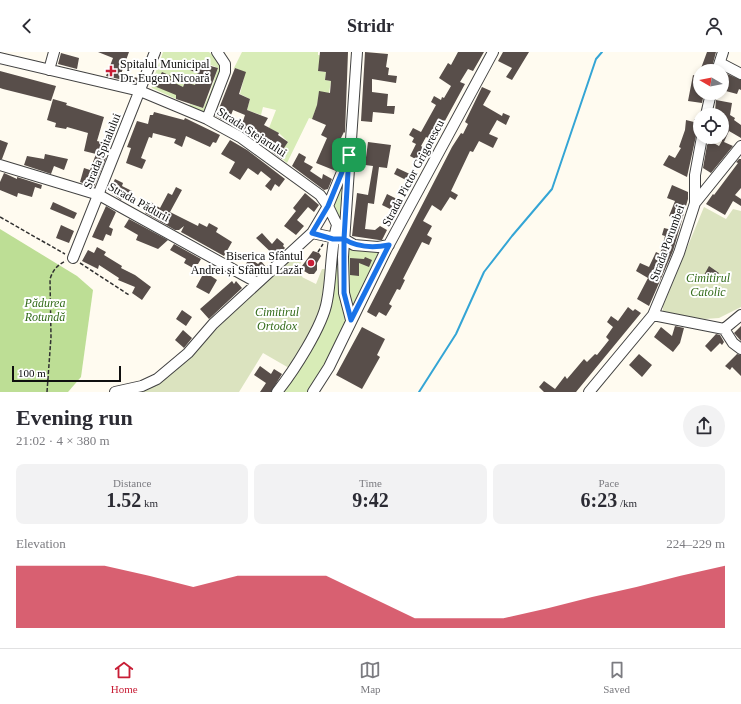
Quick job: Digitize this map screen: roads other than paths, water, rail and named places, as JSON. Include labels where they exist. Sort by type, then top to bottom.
[{"type":"street","points":[[48,70],[54,52]]},
{"type":"street","name":"Strada Spitalului","points":[[73,258],[155,52]]},
{"type":"street","points":[[207,119],[224,72],[225,64],[217,52]]},
{"type":"street","points":[[351,320],[344,293],[344,239],[357,52]]},
{"type":"street","name":"Strada Pictor Grigorescu","points":[[314,392],[329,367],[389,245],[493,52]]},
{"type":"street","points":[[720,64],[723,52]]},
{"type":"street","name":"Strada Stejarului","points":[[0,58],[140,91],[207,119],[240,137],[320,195],[328,206],[344,239]]},
{"type":"street","points":[[729,70],[741,74]]},
{"type":"street","points":[[696,203],[695,175],[701,144]]},
{"type":"street","name":"Strada Porumbei","points":[[589,392],[653,315],[696,203],[741,146]]},
{"type":"street","points":[[115,392],[142,386],[157,379],[188,353],[213,324],[256,282],[312,233],[328,206],[349,155]]},
{"type":"street","name":"Strada Pădurii","points":[[0,165],[99,195],[256,282]]},
{"type":"street","points":[[277,392],[298,361],[322,320],[326,309],[333,239],[337,225]]},
{"type":"street","points":[[312,233],[333,239],[344,239],[354,245],[378,247],[389,245]]},
{"type":"street","points":[[653,315],[724,329],[733,342],[741,349]]},
{"type":"street","points":[[724,329],[741,315]]},
{"type":"waterway","points":[[419,392],[456,334],[484,272],[552,189],[596,59],[602,52]]},
{"type":"place","name":"Spitalul Municipal Dr. Eugen Nicoară","points":[[111,71]]},
{"type":"place","name":"Biserica Sfântul Andrei și Sfântul Lazăr","points":[[311,263]]},
{"type":"park label","name":"Cimitirul Catolic","points":[[708,285]]},
{"type":"park label","name":"Pădurea Rotundă","points":[[45,310]]},
{"type":"park label","name":"Cimitirul Ortodox","points":[[277,319]]}]
